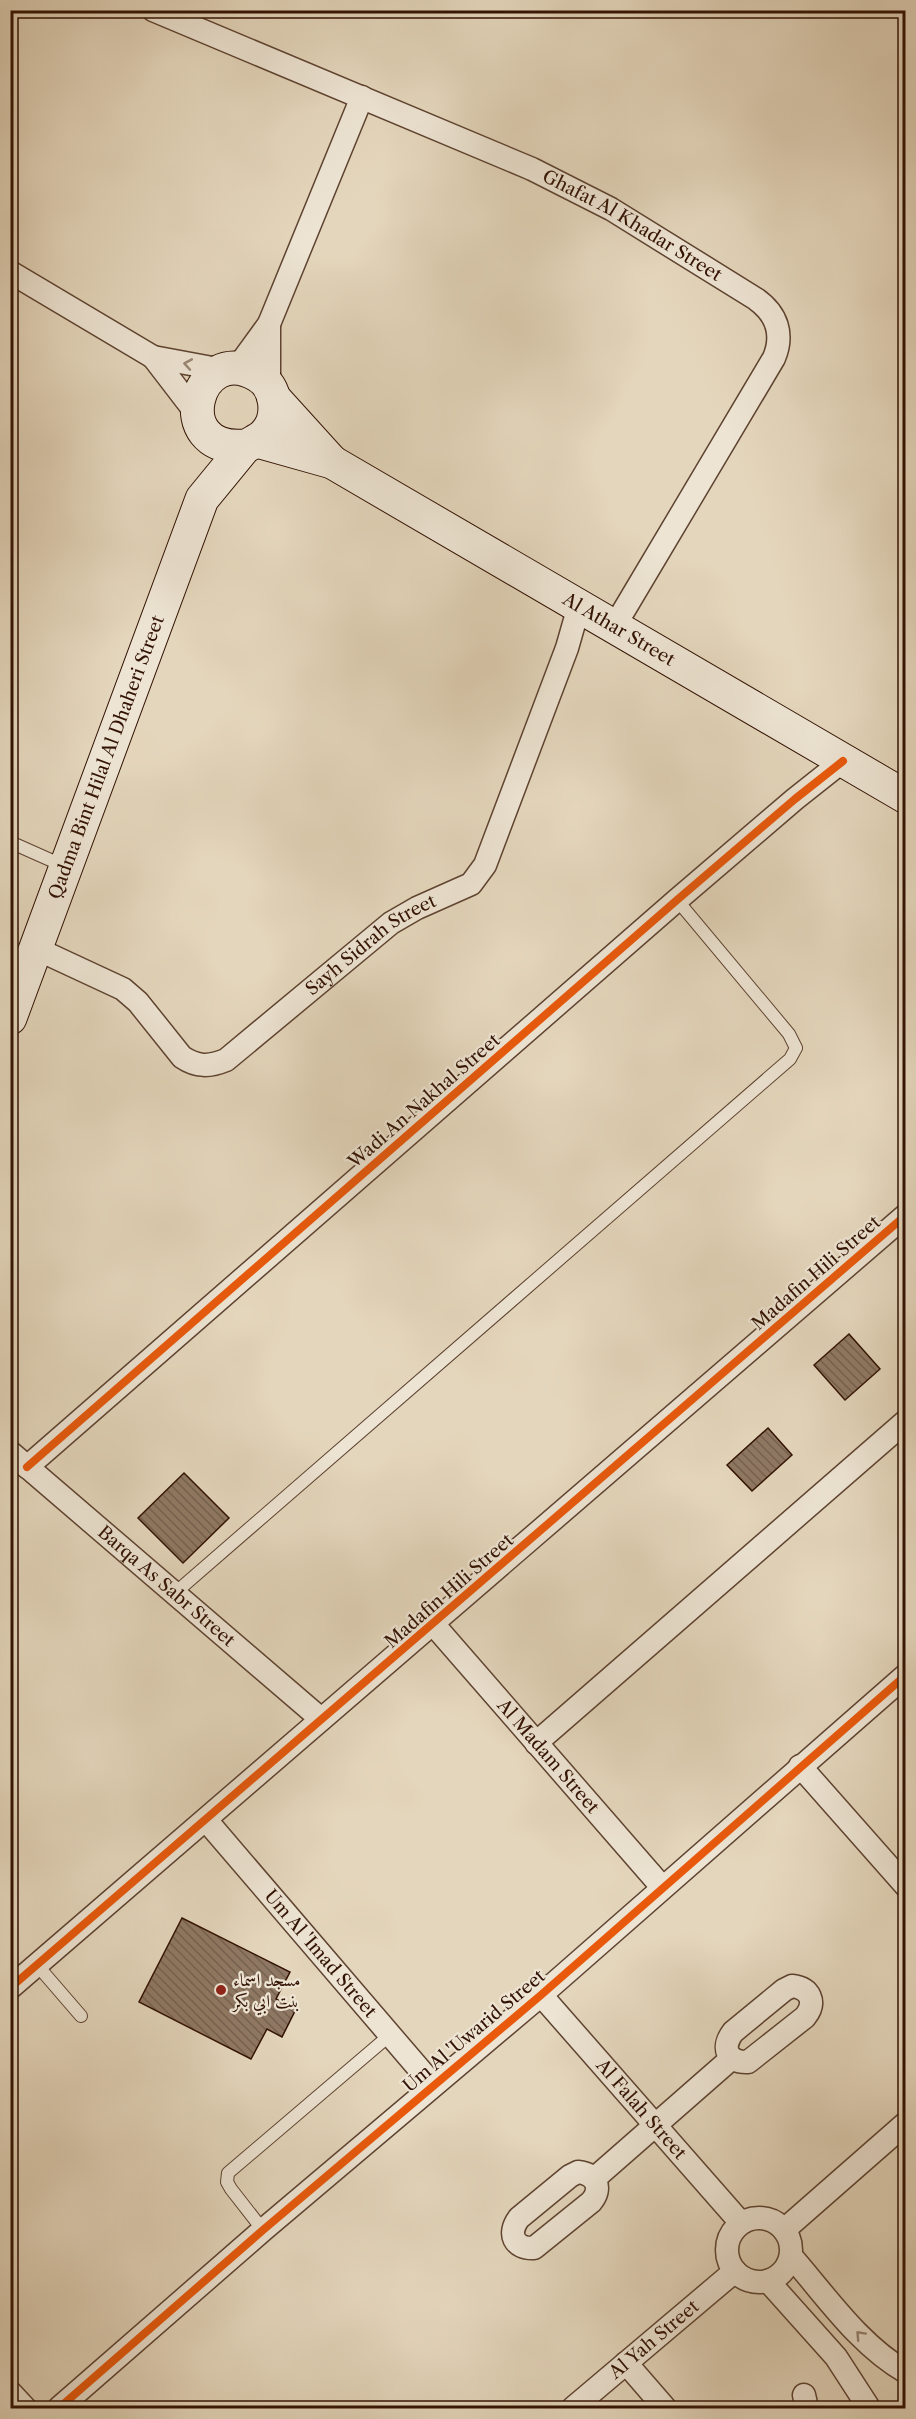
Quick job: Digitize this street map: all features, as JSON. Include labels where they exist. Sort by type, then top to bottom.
[{"type":"street","name":"Ghafat Al Khadar Street","points":[[153,10],[521,164],[595,201],[756,299],[764,304],[776,320],[779,339],[774,358],[614,627]]},
{"type":"street","points":[[199,420],[197,399],[202,387],[211,376],[230,369],[269,324],[362,97]]},
{"type":"street","points":[[10,272],[153,357],[256,374],[272,392]]},
{"type":"street","points":[[153,357],[209,437],[221,444],[233,447],[251,444],[267,433],[273,422],[275,410],[269,324]]},
{"type":"street","name":"Al Athar Street","points":[[272,392],[332,462]]},
{"type":"street","name":"Qadma Bint Hilal Al Dhaheri Street","points":[[199,420],[202,499]]},
{"type":"street","name":"Al Athar Street","points":[[251,444],[332,462],[906,797]]},
{"type":"street","name":"Qadma Bint Hilal Al Dhaheri Street","points":[[10,1018],[202,499],[251,444]]},
{"type":"street","name":"Sayh Sidrah Street","points":[[37,949],[123,989],[138,1002],[182,1057],[192,1063],[203,1066],[215,1065],[226,1060],[391,923],[417,908],[460,890],[479,876],[567,648],[579,606]]},
{"type":"street","name":"Wadi An Nakhal Street","points":[[19,1460],[795,799],[843,761]]},
{"type":"street","name":"Madafin Hili Street","points":[[10,1988],[906,1215]]},
{"type":"street","points":[[537,1743],[906,1421]]},
{"type":"street","name":"Barqa As Sabr Street","points":[[19,1460],[321,1719]]},
{"type":"street","name":"Al Madam Street","points":[[434,1624],[662,1887]]},
{"type":"street","name":"Um Al 'Uwarid Street","points":[[59,2409],[263,2230],[541,1995],[906,1675]]},
{"type":"street","points":[[800,1766],[906,1886]]},
{"type":"street","name":"Um Al 'Imad Street","points":[[206,1820],[433,2085]]},
{"type":"street","name":"Al Falah Street","points":[[541,1995],[741,2223]]},
{"type":"street","points":[[595,2178],[656,2127],[732,2058]]},
{"type":"street","points":[[784,2230],[906,2123]]},
{"type":"street","points":[[752,2218],[764,2218],[775,2222],[784,2230],[791,2242],[791,2256],[783,2272],[768,2281],[750,2281],[735,2271],[730,2264],[727,2246],[734,2229],[741,2223],[752,2218]]},
{"type":"street","points":[[791,2256],[861,2337],[878,2353],[906,2372]]},
{"type":"street","name":"Al Yah Street","points":[[573,2409],[735,2271]]},
{"type":"street","points":[[768,2281],[836,2357],[868,2409]]},
{"type":"street","points":[[626,2363],[665,2409]]},
{"type":"street","points":[[10,2392],[25,2409]]},
{"type":"lane","points":[[10,842],[67,868]]},
{"type":"lane","points":[[175,1593],[790,1059],[796,1048],[789,1034],[677,900]]},
{"type":"lane","points":[[37,1965],[81,2016]]},
{"type":"lane","points":[[263,2230],[231,2189],[227,2182],[228,2173],[390,2035]]},
{"type":"building","points":[[849,1334],[880,1369],[845,1400],[814,1365]]},
{"type":"building","points":[[768,1428],[792,1455],[752,1491],[727,1465]]},
{"type":"building","points":[[184,1473],[229,1518],[183,1563],[138,1518]]},
{"type":"building","points":[[182,1918],[290,1972],[276,1999],[296,2009],[282,2037],[267,2029],[251,2059],[139,2002]]},
{"type":"cycle path","points":[[27,1467],[677,900],[843,761]]},
{"type":"cycle path","points":[[10,1988],[906,1215]]},
{"type":"cycle path","points":[[59,2408],[263,2230],[541,1995],[906,1675]]},
{"type":"place","name":"مسجد اسماء بنت ابي بكر","points":[[221,1990]]}]
